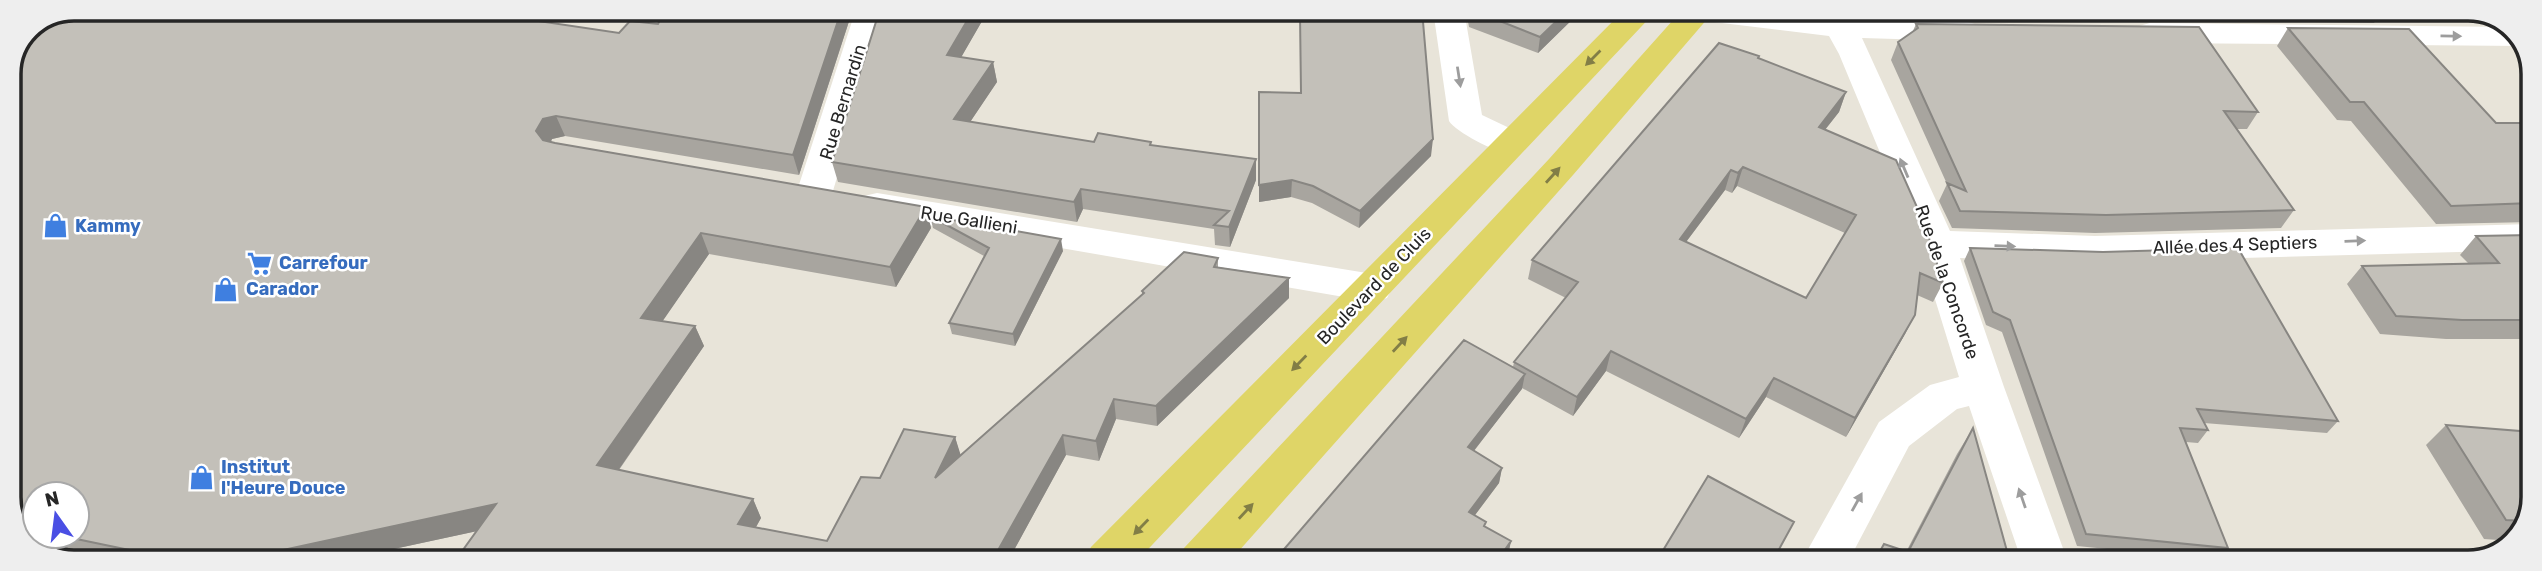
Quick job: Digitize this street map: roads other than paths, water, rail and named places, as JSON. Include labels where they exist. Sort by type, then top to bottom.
[{"type":"main road","name":"Boulevard de Cluis","points":[[1119,550],[1373,288],[1510,142],[1630,21]]},
{"type":"main road","points":[[1211,550],[1561,167],[1689,21]]},
{"type":"street","name":"Rue Bernardin","points":[[801,192],[867,21]]},
{"type":"street","points":[[1450,21],[1466,121],[1510,142]]},
{"type":"street","name":"Rue de la Concorde","points":[[1836,21],[1937,244],[1983,387],[2041,550]]},
{"type":"street","points":[[1862,21],[1995,31]]},
{"type":"street","points":[[2119,32],[2506,37]]},
{"type":"street","name":"Rue Gallieni","points":[[801,192],[1373,288]]},
{"type":"street","name":"Allée des 4 Septiers","points":[[1937,244],[2095,249],[2521,237]]},
{"type":"street","points":[[1831,550],[1894,433],[1945,396],[1983,387]]},
{"type":"place","name":"Kammy","points":[[55,226]]},
{"type":"place","name":"Carrefour","points":[[259,263]]},
{"type":"place","name":"Carador","points":[[226,289]]},
{"type":"place","name":"Institut l'Heure Douce","points":[[201,477]]}]
